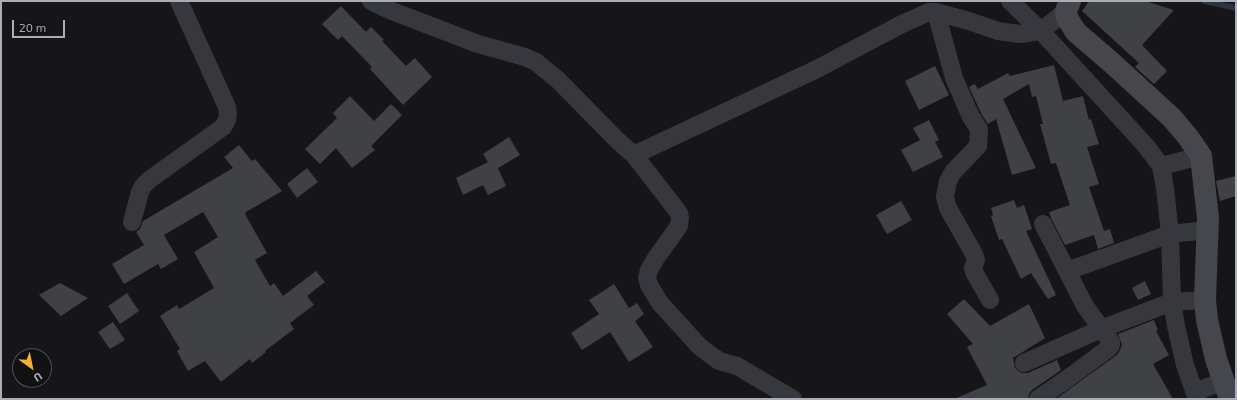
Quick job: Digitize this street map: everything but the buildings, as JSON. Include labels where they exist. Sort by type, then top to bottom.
[{"type":"main road","points":[[1068,6],[1067,18],[1076,32],[1172,118],[1188,137],[1198,156],[1206,190],[1203,300],[1216,359],[1224,387]]},
{"type":"street","points":[[132,222],[143,186],[149,180],[223,127],[227,120],[227,107],[179,1]]},
{"type":"street","points":[[371,1],[392,11],[472,41],[525,57],[536,62],[558,80],[618,141],[634,155],[679,213],[679,226],[649,270],[647,278],[652,292],[672,317],[700,347],[718,361],[737,366],[792,399]]},
{"type":"street","points":[[1010,1],[1041,31],[1165,165],[1165,188],[1175,234],[1176,326],[1185,365],[1198,393],[1224,387]]},
{"type":"street","points":[[634,155],[817,69],[902,24],[929,12],[936,12],[969,21],[998,31],[1020,34],[1041,31],[1068,6]]},
{"type":"street","points":[[936,12],[954,78],[971,117],[979,129],[978,146],[953,172],[948,180],[945,197],[948,208],[976,257],[976,262],[973,268],[974,272],[990,300]]},
{"type":"street","points":[[1165,165],[1198,156]]},
{"type":"street","points":[[1038,399],[1111,346],[1111,342],[1085,306],[1043,224]]},
{"type":"street","points":[[1067,270],[1175,234],[1205,231]]},
{"type":"street","points":[[1024,364],[1101,329],[1175,302],[1203,300]]},
{"type":"waterway","points":[[1204,1],[1236,8]]}]
